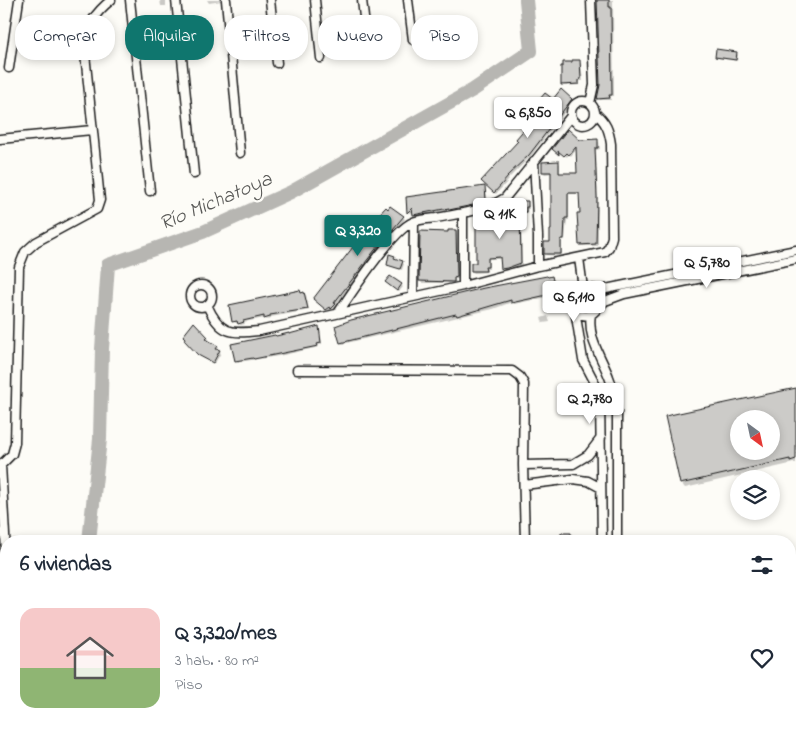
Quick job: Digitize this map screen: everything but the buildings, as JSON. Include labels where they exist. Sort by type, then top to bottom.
[{"type":"street","points":[[9,68],[19,0]]},
{"type":"street","points":[[5,535],[1,466],[12,454],[15,443],[19,267],[25,252],[36,242],[97,209],[100,200],[84,44],[88,28],[93,19],[98,11],[111,0]]},
{"type":"street","points":[[130,0],[150,191]]},
{"type":"street","points":[[176,0],[194,174]]},
{"type":"street","points":[[226,0],[240,153]]},
{"type":"street","points":[[270,0],[277,63]]},
{"type":"street","points":[[315,0],[318,29]]},
{"type":"street","points":[[362,0],[364,15]]},
{"type":"street","points":[[408,0],[411,24]]},
{"type":"street","points":[[207,305],[212,317],[222,328],[237,333],[259,331],[463,286],[538,266],[605,252],[609,247],[612,237],[611,144],[609,131],[604,121],[595,113],[590,103],[594,84],[591,0]]},
{"type":"street","points":[[590,103],[583,101],[576,104],[572,109],[572,116],[576,122],[583,125],[593,120],[595,113]]},
{"type":"street","points":[[338,313],[384,249],[403,228],[414,222],[476,212],[505,198],[572,116]]},
{"type":"street","points":[[0,139],[92,130]]},
{"type":"street","points":[[534,161],[538,266]]},
{"type":"street","points":[[463,213],[463,286]]},
{"type":"street","points":[[412,296],[414,222]]},
{"type":"street","points":[[602,535],[600,399],[594,381],[583,360],[572,301],[575,293],[583,288],[602,290],[796,250]]},
{"type":"street","points":[[578,258],[583,288]]},
{"type":"street","points":[[575,310],[582,315],[594,311],[604,301],[624,294],[796,259]]},
{"type":"street","points":[[592,289],[600,300],[590,320],[592,340],[615,394],[617,412],[617,535]]},
{"type":"street","points":[[297,370],[512,371],[524,384],[525,535]]},
{"type":"street","points":[[523,466],[573,464],[588,455],[601,438]]},
{"type":"street","points":[[573,464],[573,479]]},
{"type":"street","points":[[524,485],[573,479],[588,481],[601,488]]},
{"type":"waterway","name":"Río Michatoya","points":[[90,535],[100,439],[102,349],[108,265],[203,232],[291,192],[473,90],[531,51],[526,0]]}]
